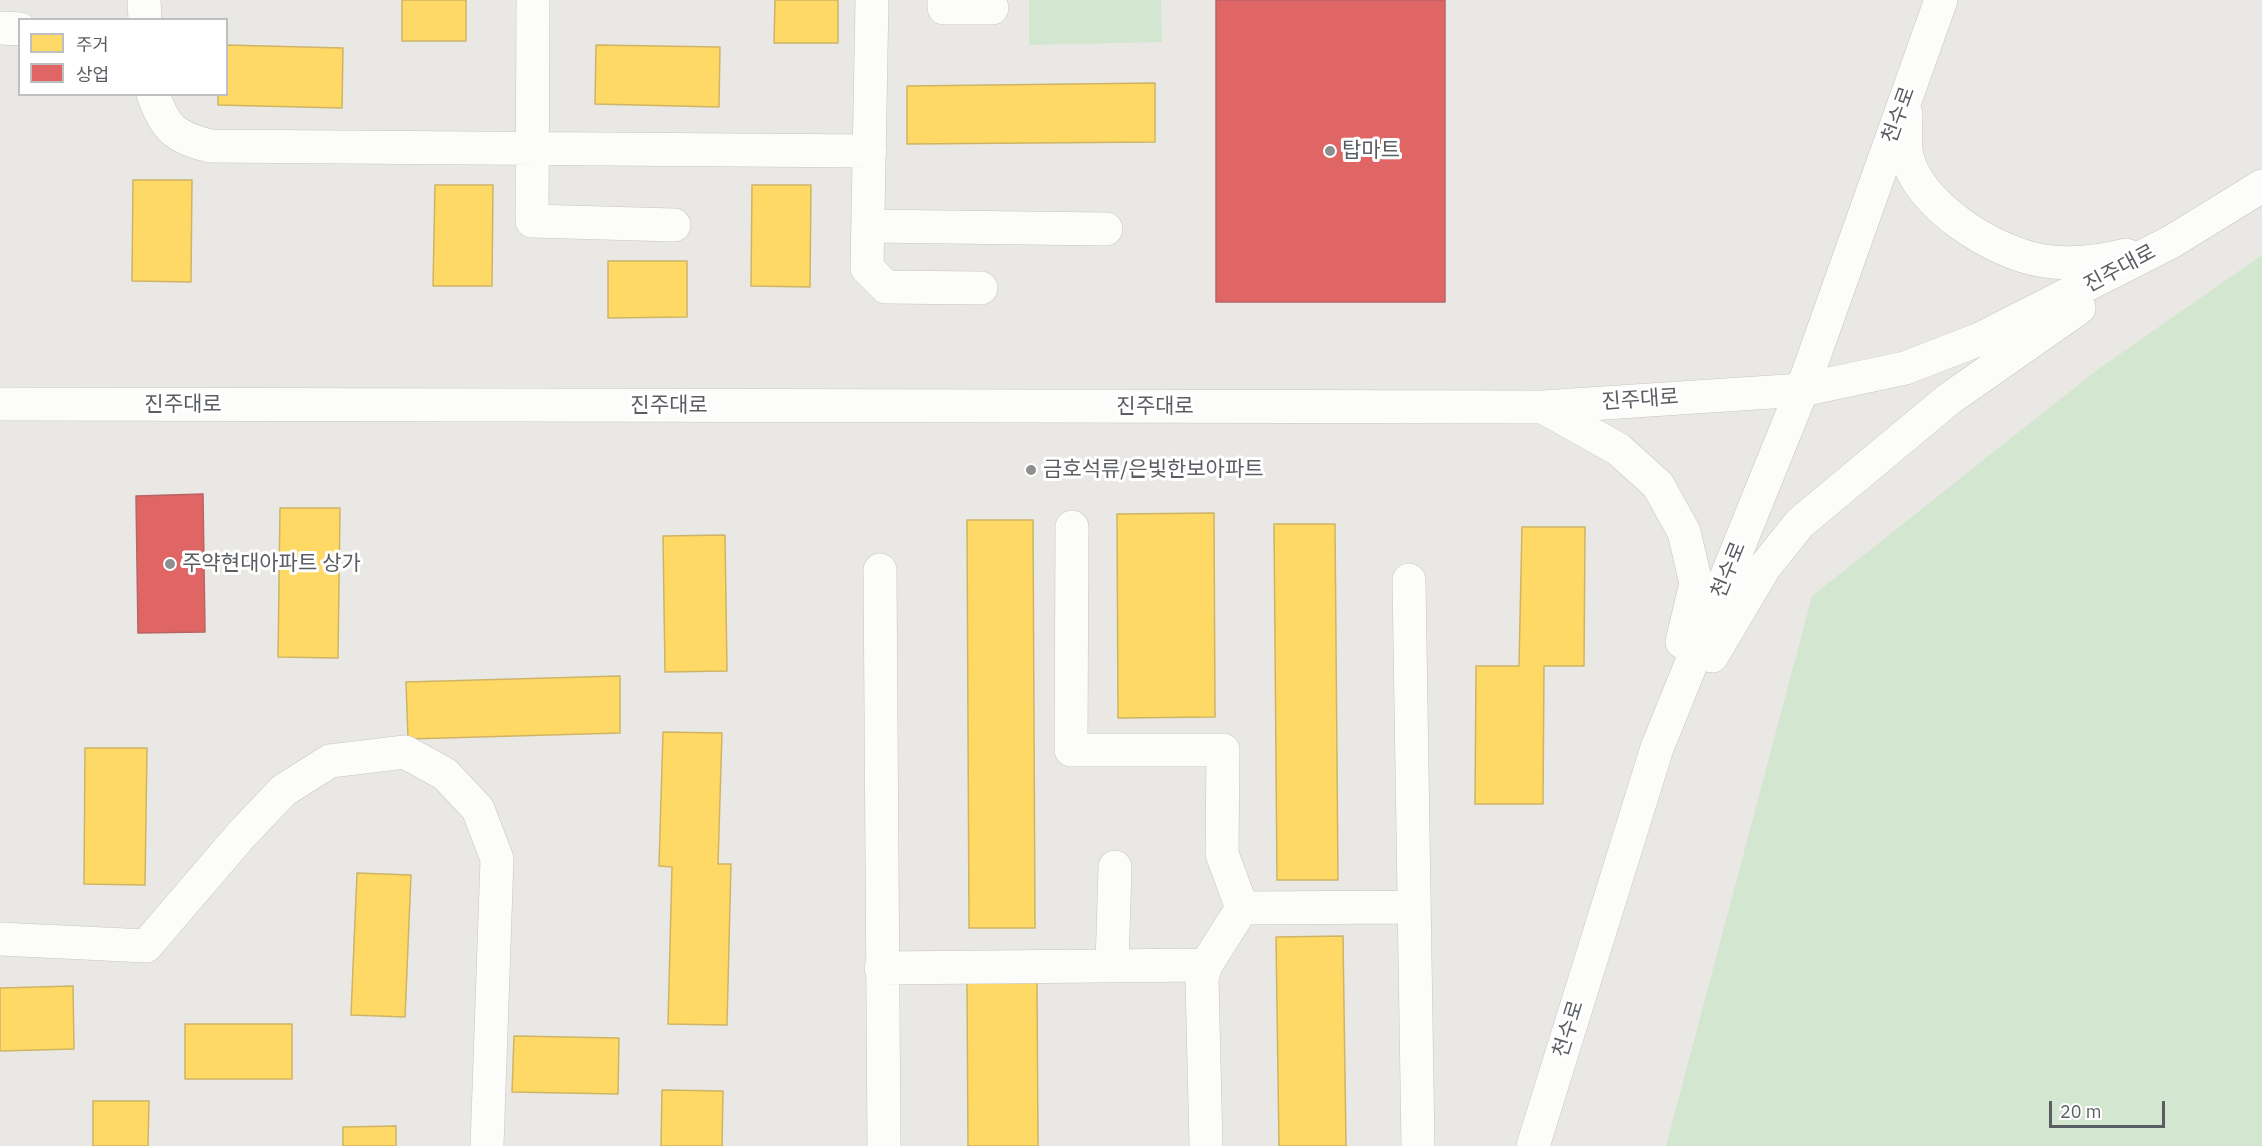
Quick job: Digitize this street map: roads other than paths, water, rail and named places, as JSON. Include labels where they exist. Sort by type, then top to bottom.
[{"type":"street","points":[[144,0],[145,18]]},
{"type":"street","points":[[533,0],[532,221],[674,225]]},
{"type":"street","points":[[872,0],[867,268],[886,287],[981,288]]},
{"type":"street","points":[[944,0],[944,8],[992,8]]},
{"type":"street","name":"천수로","points":[[1533,1146],[1657,748],[1802,390],[1941,0]]},
{"type":"street","points":[[0,28],[18,29]]},
{"type":"street","points":[[1906,94],[1906,156],[1918,184],[1949,215],[1991,244],[2043,261],[2098,263],[2170,242]]},
{"type":"street","points":[[154,96],[160,116],[173,132],[187,140],[210,146],[870,151]]},
{"type":"street","name":"진주대로","points":[[0,404],[1543,406],[1802,390],[1905,368],[1980,339],[2170,242],[2262,186]]},
{"type":"street","points":[[868,226],[1106,229]]},
{"type":"street","points":[[1657,748],[1764,568],[1800,523],[1949,399],[2170,242]]},
{"type":"street","points":[[1543,406],[1626,456],[1658,484],[1684,532],[1696,583],[1657,748]]},
{"type":"street","points":[[1072,527],[1071,750],[1223,750],[1222,854],[1242,908]]},
{"type":"street","points":[[880,570],[884,1146]]},
{"type":"street","points":[[1408,580],[1418,1146]]},
{"type":"street","points":[[0,939],[146,946],[242,834],[284,790],[330,761],[405,752],[445,774],[478,809],[497,859],[487,1146]]},
{"type":"street","points":[[1112,966],[1115,867]]},
{"type":"street","points":[[1242,908],[1412,907]]},
{"type":"street","points":[[1206,1146],[1202,979],[1206,965],[1242,908]]},
{"type":"street","points":[[881,968],[1206,965]]},
{"type":"place","name":"탑마트","points":[[1330,151]]},
{"type":"place","name":"금호석류/은빛한보아파트","points":[[1031,470]]},
{"type":"place","name":"주약현대아파트 상가","points":[[170,564]]}]
